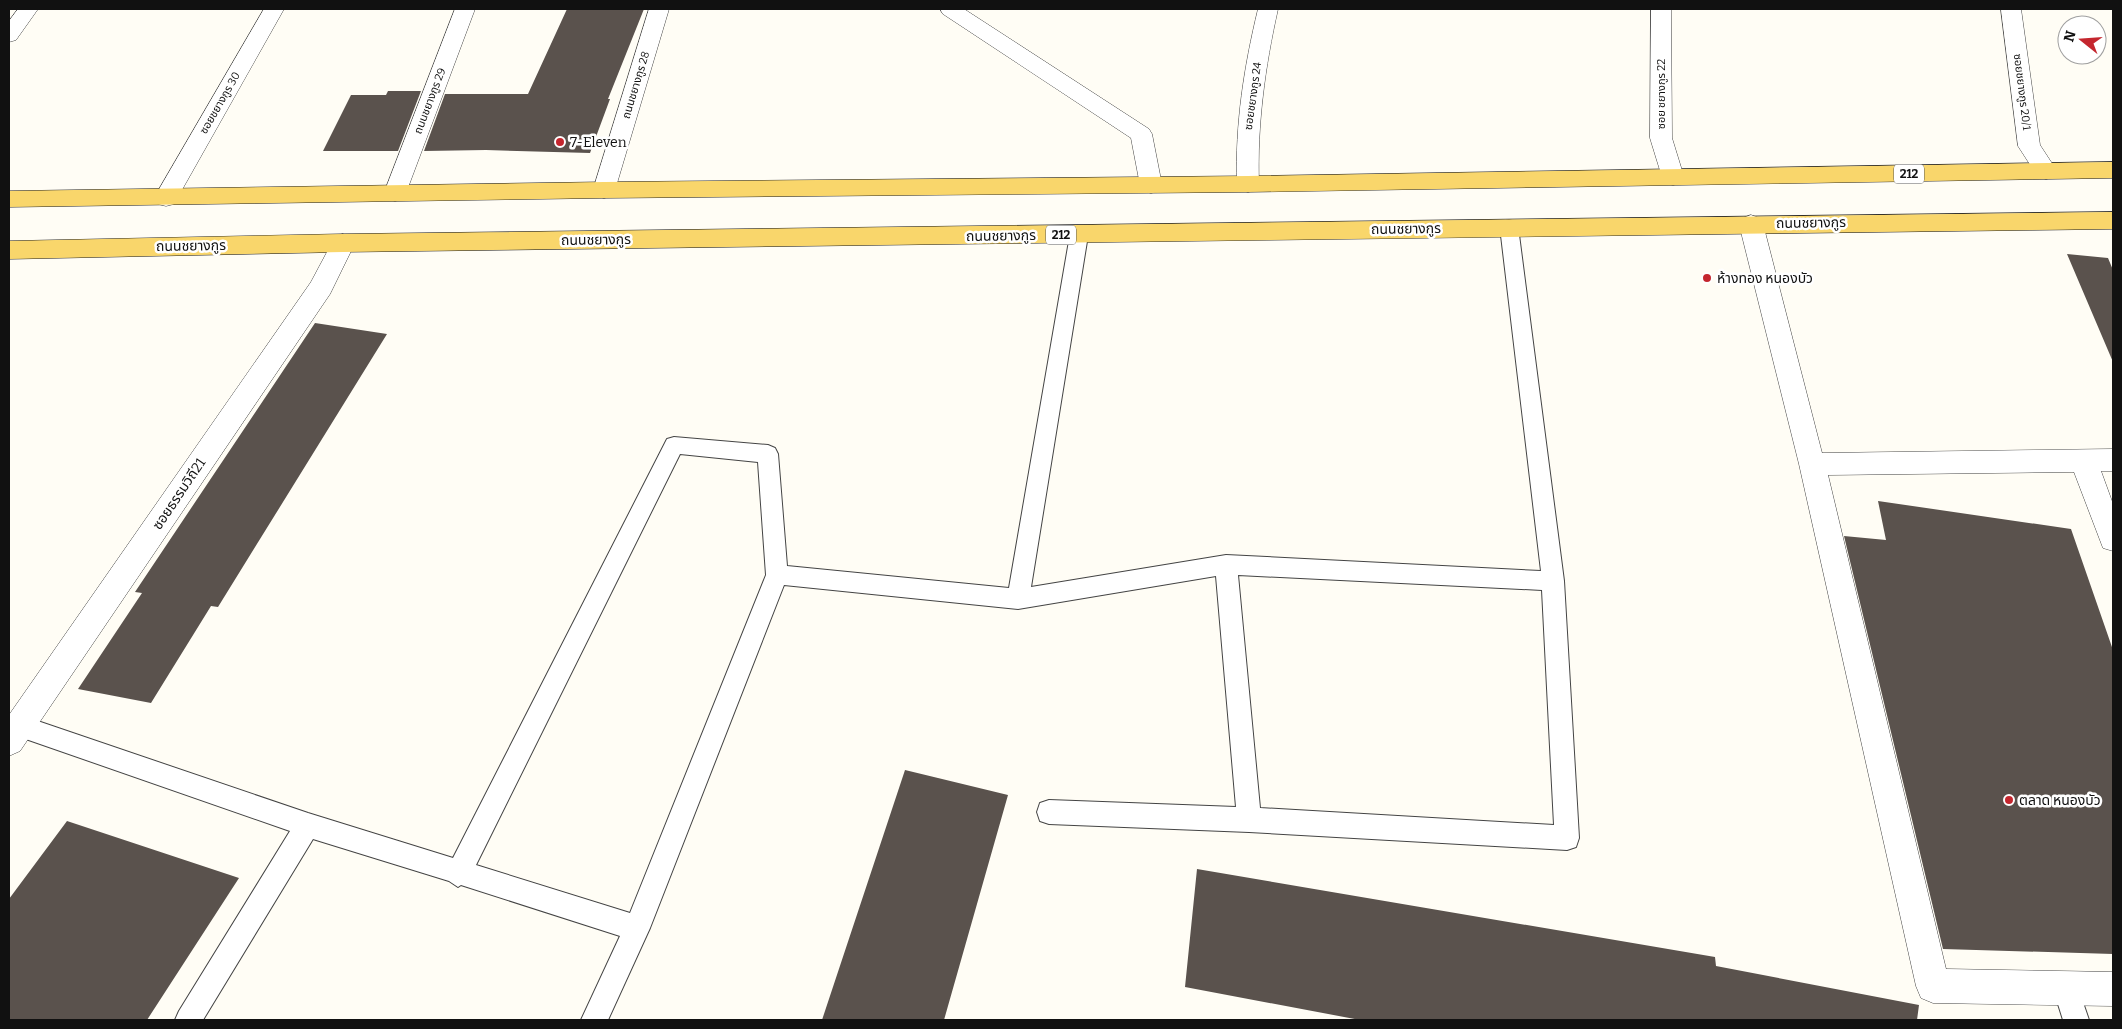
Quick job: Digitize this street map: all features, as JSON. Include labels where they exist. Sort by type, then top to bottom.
[{"type":"main road","name":"212","points":[[9,199],[2046,172],[2111,173]]},
{"type":"main road","name":"ถนนชยางกูร","points":[[9,250],[343,243],[1079,235],[1510,227],[2113,220]]},
{"type":"street","points":[[9,35],[28,9]]},
{"type":"street","name":"ซอยชยางกูร 30","points":[[166,198],[274,9]]},
{"type":"street","name":"ถนนชยางกูร 29","points":[[395,193],[465,9]]},
{"type":"street","name":"ถนนชยางกูร 28","points":[[604,190],[659,9]]},
{"type":"street","points":[[950,9],[1141,134],[1151,185]]},
{"type":"street","name":"ซอยชยางกูร 24","points":[[1248,184],[1246,148],[1262,35],[1268,9]]},
{"type":"street","name":"ซอย ชยางกูร 22","points":[[1661,9],[1661,138],[1673,177]]},
{"type":"street","name":"ซอยชยางกูร 20/1","points":[[2012,9],[2029,146],[2046,172]]},
{"type":"street","points":[[1750,224],[1812,464],[1933,986],[2113,989]]},
{"type":"street","name":"ซอยธรรมวิถี21","points":[[14,734],[321,287],[343,243]]},
{"type":"street","points":[[2082,460],[2113,539]]},
{"type":"street","points":[[1812,464],[2113,460]]},
{"type":"lane","points":[[1049,812],[1249,820],[1566,838],[1553,581],[1510,227]]},
{"type":"lane","points":[[1018,599],[1079,235]]},
{"type":"lane","points":[[458,874],[674,445],[768,454],[777,575],[637,928],[594,1020]]},
{"type":"lane","points":[[777,575],[1018,599],[1226,565],[1553,581]]},
{"type":"lane","points":[[1226,565],[1249,820]]},
{"type":"lane","points":[[14,734],[308,825],[458,874],[637,928]]},
{"type":"lane","points":[[188,1020],[308,825]]},
{"type":"lane","points":[[2066,988],[2076,1020]]},
{"type":"building","points":[[567,9],[644,9],[608,99],[610,99],[590,153],[486,150],[424,151],[445,94],[528,94]]},
{"type":"building","points":[[388,91],[421,91],[398,151],[323,151],[351,95],[386,95]]},
{"type":"building","points":[[2067,254],[2108,258],[2113,270],[2113,362]]},
{"type":"building","points":[[315,323],[387,334],[218,607],[211,606],[151,703],[78,689],[142,593],[135,592]]},
{"type":"building","name":"ตลาด หนองบัว","points":[[1878,501],[2071,529],[2113,650],[2113,954],[1943,949],[1844,536],[1886,540]]},
{"type":"building","points":[[905,770],[1008,795],[944,1020],[822,1020]]},
{"type":"building","points":[[67,821],[239,878],[147,1020],[9,1020],[9,899]]},
{"type":"building","points":[[1197,869],[1715,957],[1716,966],[1919,1005],[1917,1020],[1360,1020],[1185,987]]},
{"type":"place","name":"7-Eleven","points":[[560,142]]},
{"type":"place","name":"ห้างทอง หนองบัว","points":[[1707,278]]},
{"type":"place","name":"ตลาด หนองบัว","points":[[2009,800]]}]
